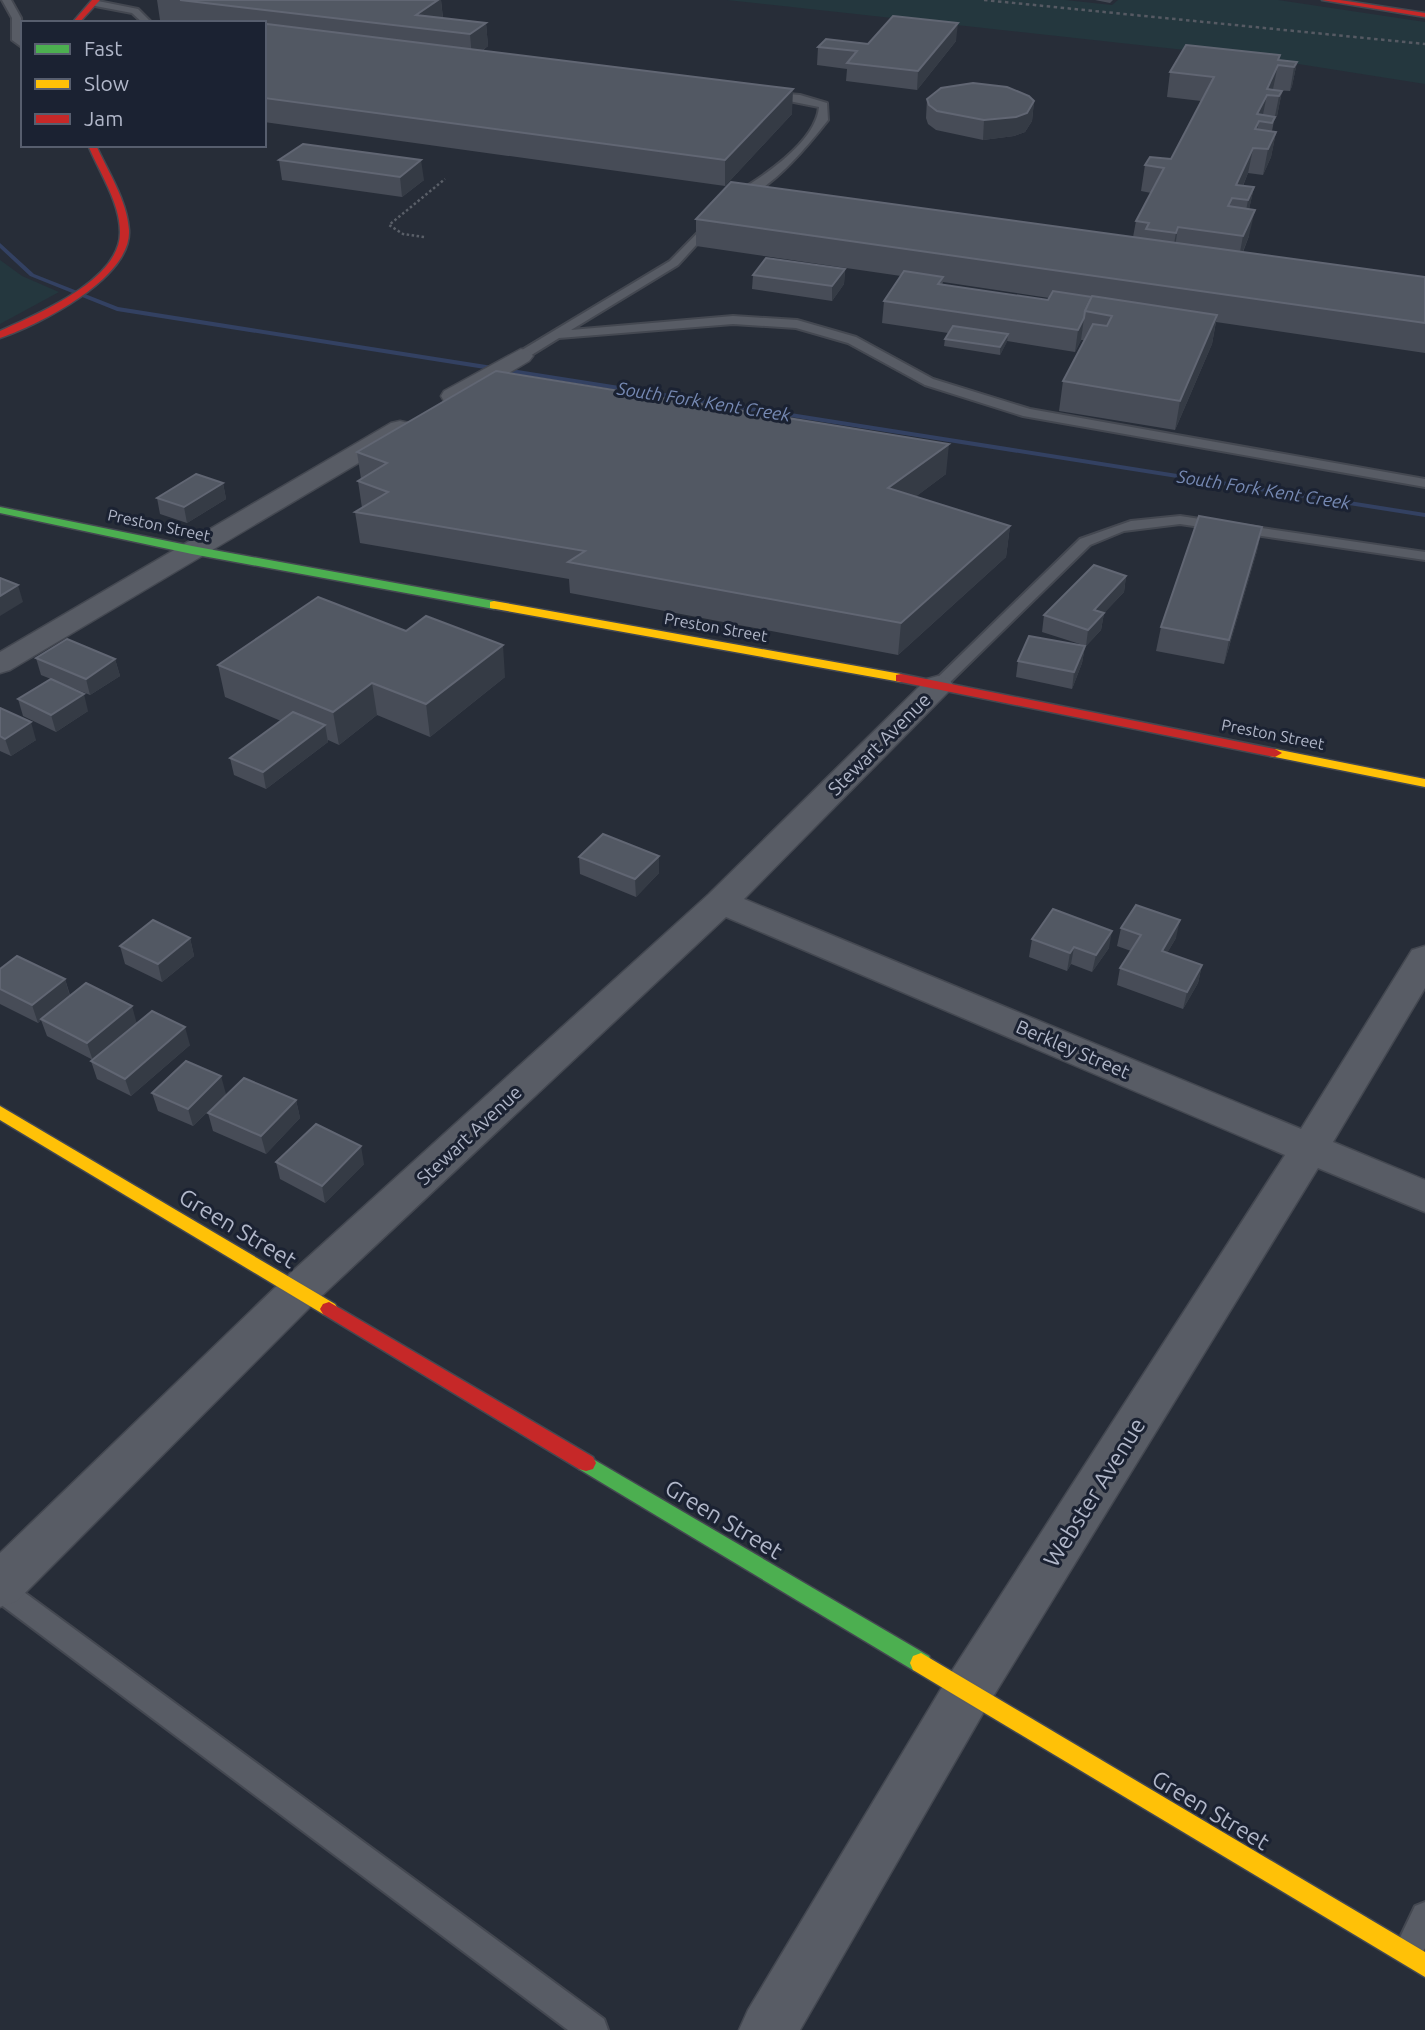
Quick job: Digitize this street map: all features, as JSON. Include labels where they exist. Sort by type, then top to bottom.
[{"type":"street","points":[[1326,0],[1425,15]]},
{"type":"street","points":[[77,21],[94,1]]},
{"type":"street","points":[[0,335],[46,311],[104,275],[122,253],[125,233],[93,147]]},
{"type":"street","points":[[0,664],[521,356]]},
{"type":"street","name":"Preston Street","points":[[0,510],[192,551],[938,685],[1425,783]]},
{"type":"street","name":"Stewart Avenue","points":[[0,1587],[299,1291],[721,902],[938,685]]},
{"type":"street","name":"Berkley Street","points":[[721,902],[1425,1197]]},
{"type":"street","name":"Webster Avenue","points":[[768,2030],[968,1691],[1310,1148],[1425,958]]},
{"type":"street","name":"Green Street","points":[[0,1112],[1416,1960]]},
{"type":"lane","points":[[6,0],[16,11],[19,26],[16,40],[21,44]]},
{"type":"lane","points":[[94,1],[135,10],[146,21]]},
{"type":"lane","points":[[521,356],[674,263],[730,202],[779,171],[807,141],[826,112],[824,105],[813,100],[759,93]]},
{"type":"lane","points":[[730,202],[744,204]]},
{"type":"lane","points":[[557,335],[733,320],[797,324],[852,340],[929,382],[1028,413],[1425,483]]},
{"type":"lane","points":[[938,685],[1086,542],[1111,528],[1180,520],[1425,556]]},
{"type":"lane","points":[[0,1587],[593,2030]]},
{"type":"lane","points":[[1416,1960],[1425,1916]]},
{"type":"path","points":[[424,237],[403,234],[389,225],[445,179]]},
{"type":"shaded area","points":[[727,0],[1065,0],[1112,5],[1118,0],[1278,0],[1425,22],[1425,84],[1267,59]]},
{"type":"shaded area","points":[[0,260],[22,276],[59,292],[0,324]]},
{"type":"building","points":[[180,0],[438,0],[416,15],[486,23],[470,34]]},
{"type":"building","points":[[893,16],[958,23],[918,71],[847,63],[857,51],[818,47],[826,39],[868,44]]},
{"type":"building","points":[[266,24],[793,89],[725,160],[266,98]]},
{"type":"building","points":[[1186,45],[1280,55],[1278,60],[1297,62],[1294,67],[1278,65],[1267,89],[1282,91],[1279,96],[1267,95],[1257,114],[1275,117],[1272,123],[1259,121],[1255,129],[1276,132],[1268,149],[1253,148],[1236,185],[1254,187],[1248,200],[1232,198],[1228,206],[1255,210],[1243,236],[1178,227],[1176,233],[1146,229],[1149,223],[1136,221],[1164,168],[1145,165],[1150,157],[1171,159],[1214,77],[1170,72]]},
{"type":"building","points":[[973,83],[1007,87],[1029,96],[1034,101],[1027,113],[1016,117],[984,120],[937,111],[929,105],[927,99],[941,88]]},
{"type":"building","points":[[303,144],[421,160],[400,177],[279,160]]},
{"type":"building","points":[[731,182],[1425,277],[1425,323],[696,219]]},
{"type":"building","points":[[766,258],[845,269],[832,286],[753,275]]},
{"type":"building","points":[[904,271],[943,277],[938,284],[1048,300],[1053,291],[1092,297],[1078,330],[884,301]]},
{"type":"building","points":[[1092,296],[1217,315],[1180,401],[1063,381],[1093,324],[1107,326],[1112,316],[1085,311]]},
{"type":"building","points":[[953,326],[1008,334],[1000,347],[945,339]]},
{"type":"building","points":[[496,371],[949,444],[888,488],[1010,526],[901,623],[568,562],[585,551],[355,512],[388,492],[358,481],[387,463],[357,452]]},
{"type":"building","points":[[196,474],[223,483],[184,507],[157,498]]},
{"type":"building","points":[[1199,516],[1262,527],[1229,640],[1161,627]]},
{"type":"building","points":[[1094,565],[1126,576],[1094,610],[1104,613],[1088,630],[1044,615]]},
{"type":"building","points":[[0,578],[18,585],[0,596]]},
{"type":"building","points":[[318,597],[406,631],[426,616],[503,645],[426,704],[372,683],[333,712],[218,665]]},
{"type":"building","points":[[1029,636],[1085,646],[1074,672],[1018,661]]},
{"type":"building","points":[[67,639],[115,659],[86,679],[36,658]]},
{"type":"building","points":[[51,679],[84,694],[51,715],[18,699]]},
{"type":"building","points":[[0,708],[31,722],[5,739],[0,736]]},
{"type":"building","points":[[293,712],[325,725],[263,772],[230,758]]},
{"type":"building","points":[[603,834],[659,856],[635,879],[579,857]]},
{"type":"building","points":[[1136,905],[1180,920],[1162,951],[1202,965],[1187,992],[1120,968],[1141,935],[1121,928]]},
{"type":"building","points":[[1053,909],[1112,931],[1096,955],[1074,947],[1070,953],[1032,939]]},
{"type":"building","points":[[153,920],[190,938],[158,964],[120,946]]},
{"type":"building","points":[[17,956],[65,979],[32,1005],[0,989],[0,969]]},
{"type":"building","points":[[86,983],[132,1006],[87,1043],[41,1019]]},
{"type":"building","points":[[152,1011],[185,1027],[125,1079],[91,1061]]},
{"type":"building","points":[[186,1061],[221,1076],[188,1109],[152,1093]]},
{"type":"building","points":[[244,1078],[296,1100],[261,1136],[208,1113]]},
{"type":"building","points":[[316,1124],[361,1146],[322,1186],[276,1162]]},
{"type":"waterway","name":"South Fork Kent Creek","points":[[0,245],[32,275],[117,309],[1425,515]]},
{"type":"railway","points":[[984,0],[1425,44]]},
{"type":"traffic: fast","points":[[0,510],[192,550],[494,605]]},
{"type":"traffic: fast","points":[[586,1463],[921,1663]]},
{"type":"traffic: slow","points":[[494,605],[901,678]]},
{"type":"traffic: slow","points":[[1275,753],[1425,783]]},
{"type":"traffic: slow","points":[[0,1112],[329,1309]]},
{"type":"traffic: slow","points":[[921,1663],[1425,1965]]},
{"type":"traffic: jam","points":[[77,21],[96,0]]},
{"type":"traffic: jam","points":[[1326,0],[1425,15]]},
{"type":"traffic: jam","points":[[0,335],[77,295],[112,266],[122,249],[125,232],[120,210],[93,147]]},
{"type":"traffic: jam","points":[[901,678],[1275,753]]},
{"type":"traffic: jam","points":[[329,1309],[586,1463]]}]
